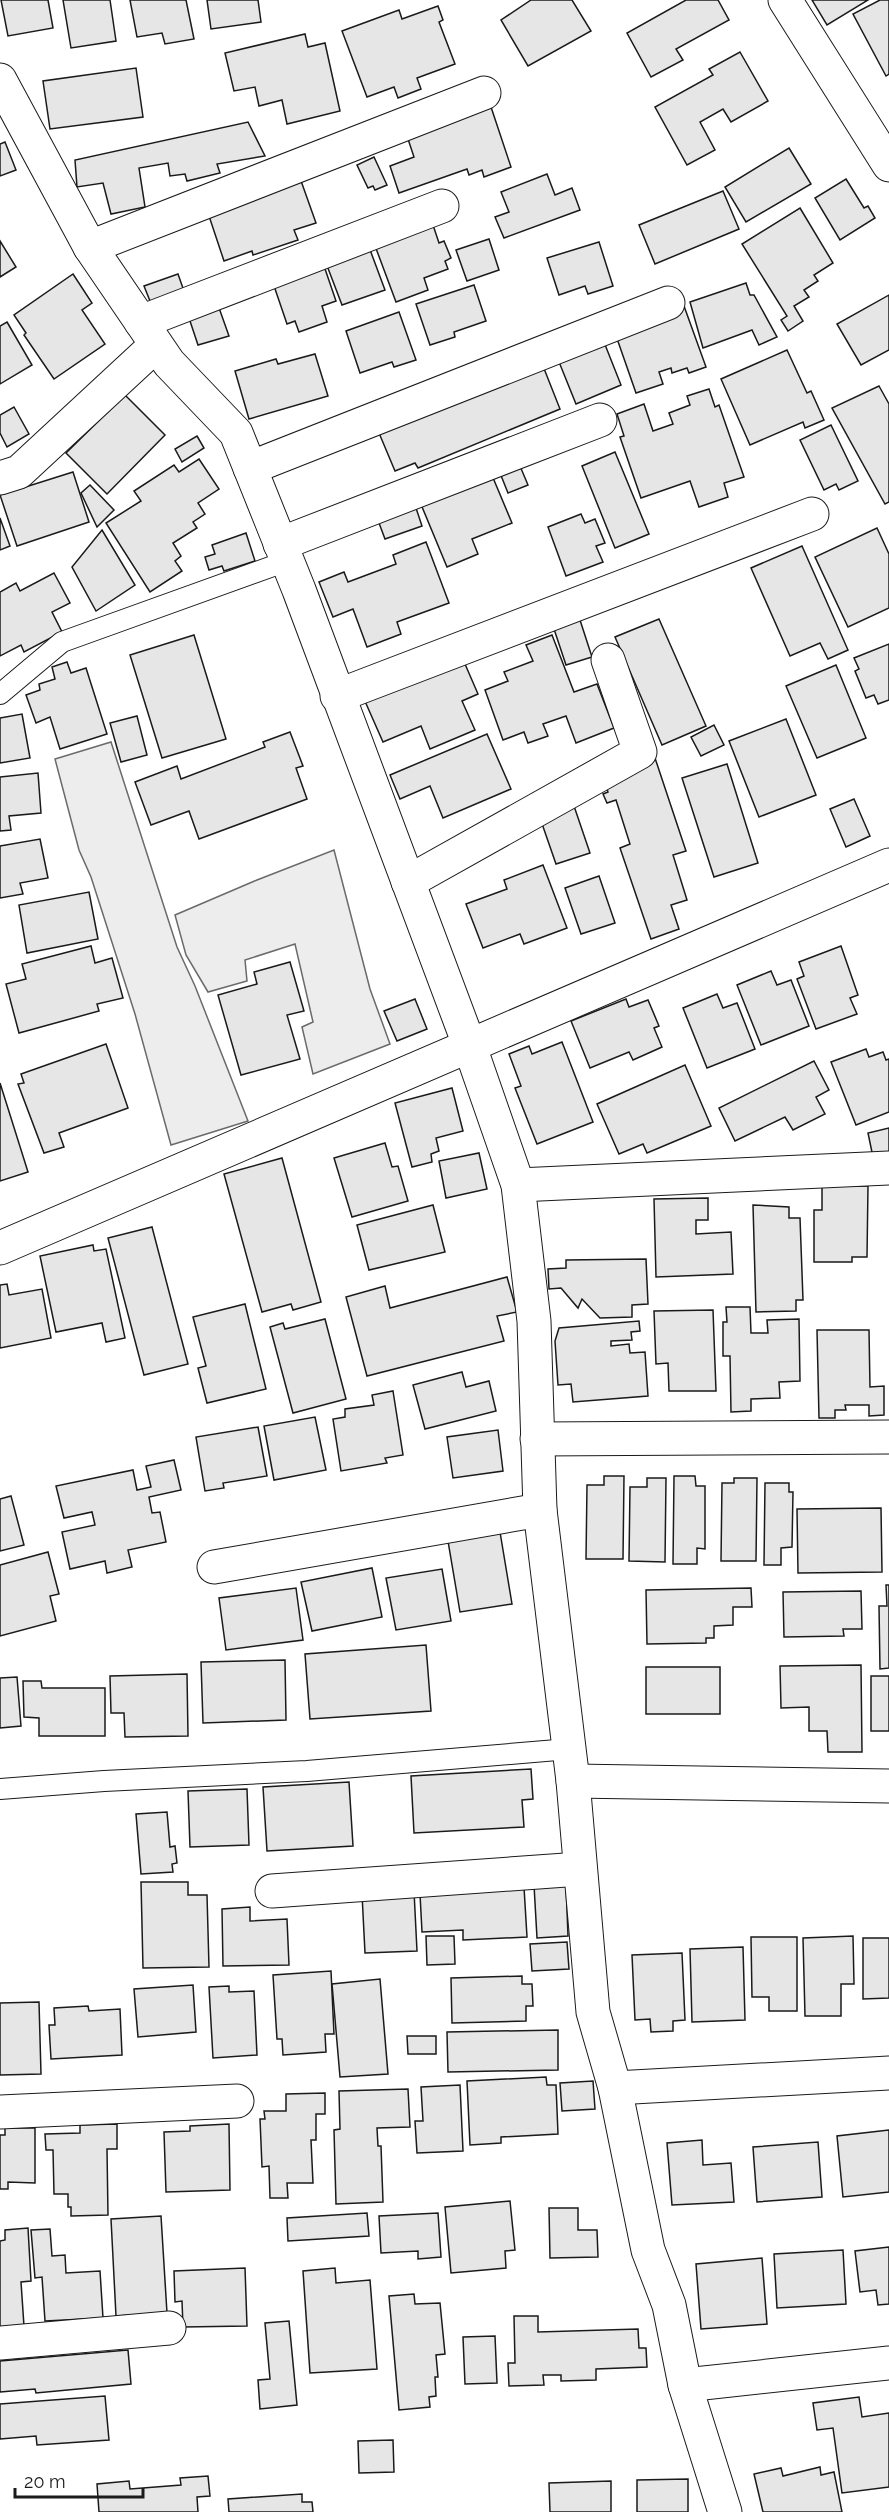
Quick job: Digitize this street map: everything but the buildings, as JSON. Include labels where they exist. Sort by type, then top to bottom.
[{"type":"street","points":[[784,0],[889,165]]},
{"type":"street","points":[[90,247],[484,93]]},
{"type":"street","points":[[5,100],[90,247],[148,333],[169,363],[236,434],[284,553],[470,1047],[518,1185],[534,1320],[540,1510],[573,1781],[593,2012],[615,2088],[648,2250],[669,2305],[685,2385],[725,2512]]},
{"type":"street","points":[[0,478],[19,472],[148,333],[442,206]]},
{"type":"street","points":[[250,468],[668,303]]},
{"type":"street","points":[[284,553],[600,420]]},
{"type":"street","points":[[337,696],[812,514]]},
{"type":"street","points":[[408,882],[640,752],[608,660]]},
{"type":"street","points":[[0,1248],[889,865]]},
{"type":"street","points":[[518,1185],[889,1168]]},
{"type":"street","points":[[537,1439],[889,1437]]},
{"type":"street","points":[[214,1567],[540,1510]]},
{"type":"street","points":[[573,1781],[889,1786]]},
{"type":"street","points":[[272,1891],[580,1869]]},
{"type":"street","points":[[615,2088],[889,2073]]},
{"type":"street","points":[[0,2112],[237,2101]]},
{"type":"street","points":[[0,2343],[169,2328]]},
{"type":"street","points":[[685,2385],[889,2363]]},
{"type":"lane","points":[[0,694],[62,642],[284,553]]},
{"type":"lane","points":[[0,1789],[104,1781],[307,1771],[569,1749]]},
{"type":"shaded area","points":[[111,742],[177,947],[195,986],[248,1121],[171,1145],[135,1014],[91,877],[79,850],[55,759]]},
{"type":"shaded area","points":[[334,850],[370,989],[390,1044],[313,1074],[302,1027],[313,1022],[295,944],[245,960],[247,981],[208,992],[186,955],[175,915]]}]
